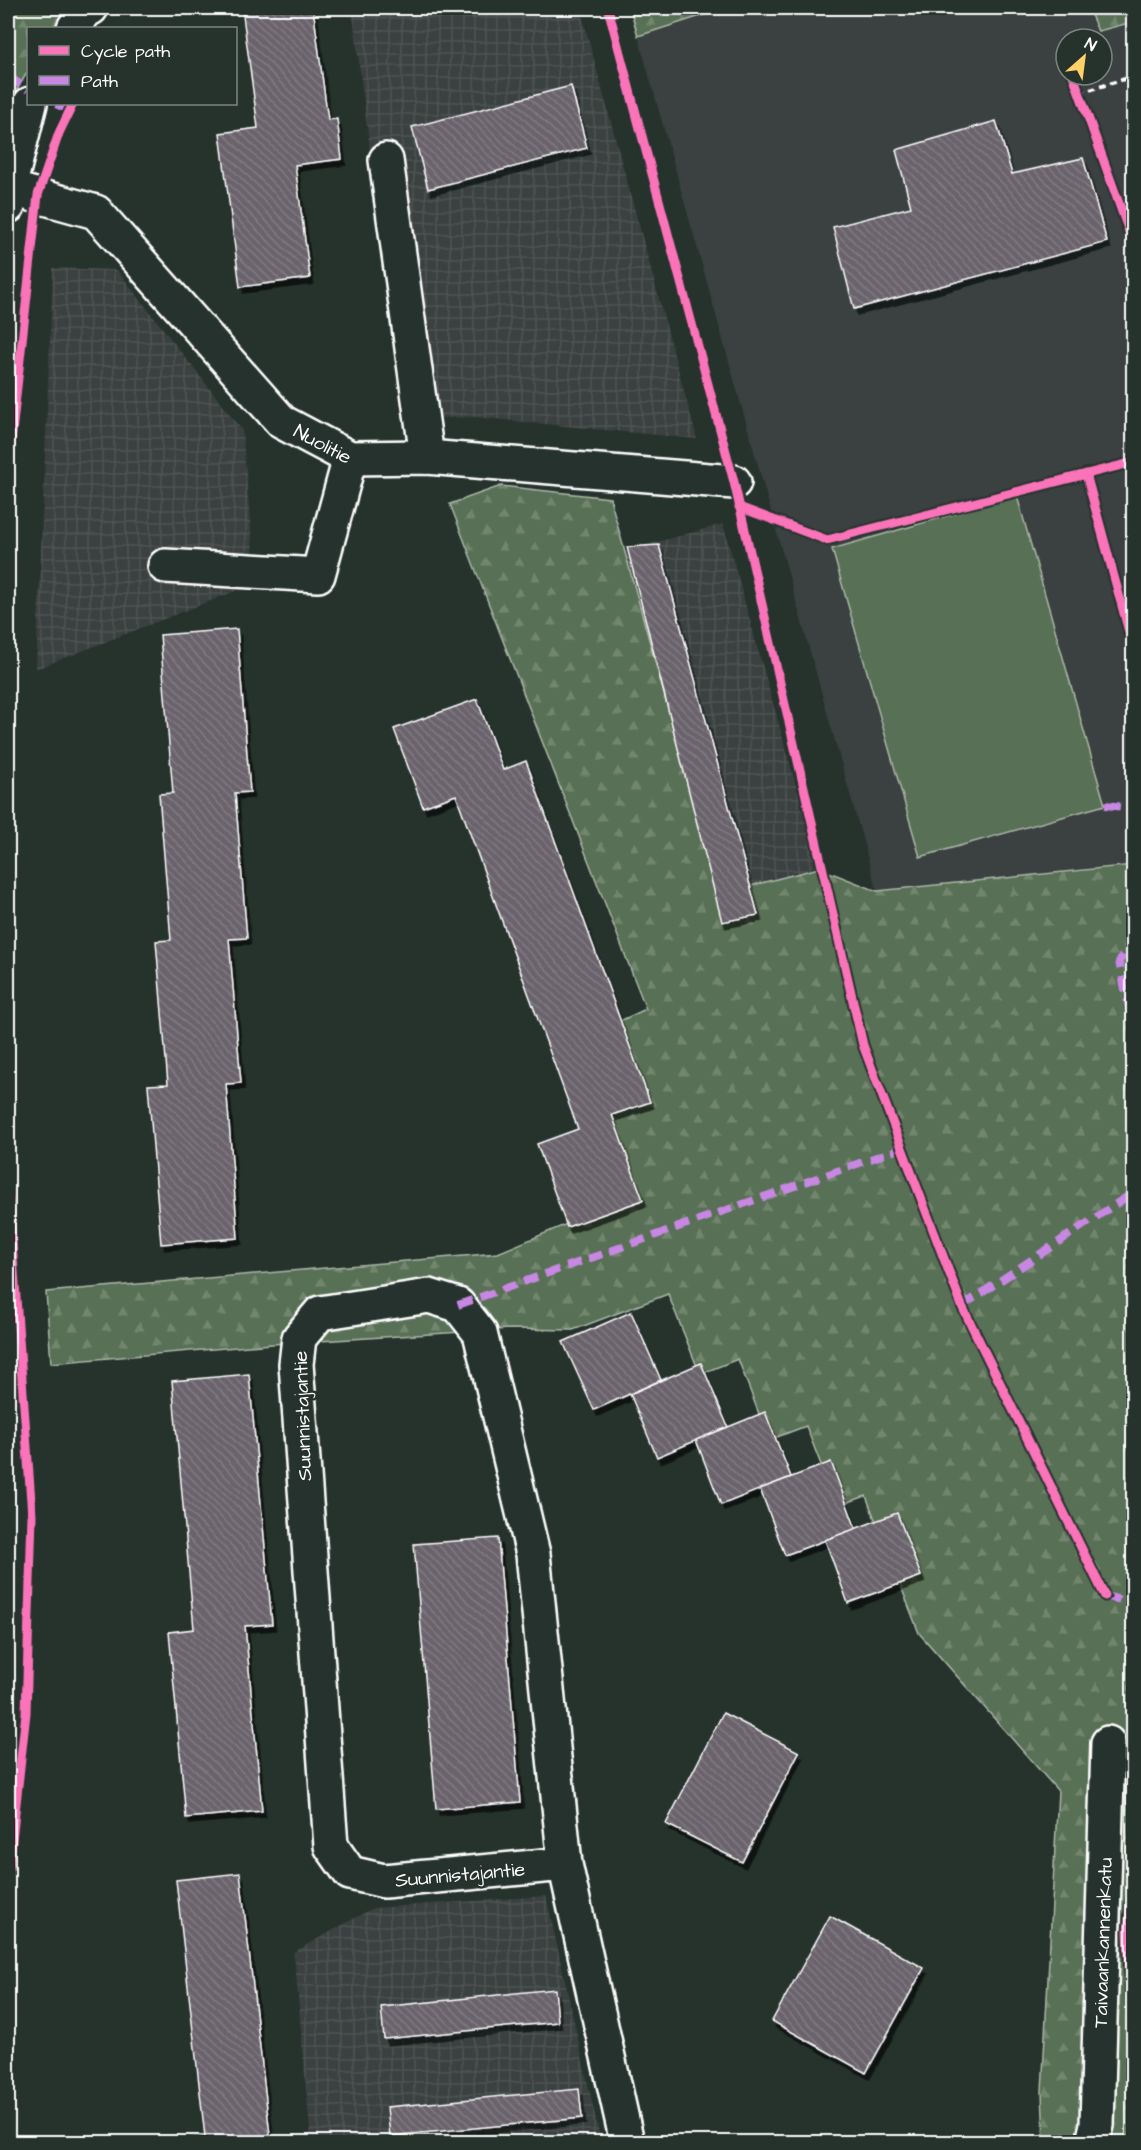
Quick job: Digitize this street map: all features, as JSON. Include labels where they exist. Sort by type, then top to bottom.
[{"type":"street","points":[[75,27],[85,11],[91,8]]},
{"type":"street","points":[[8,197],[30,105]]},
{"type":"street","points":[[386,160],[427,457]]},
{"type":"street","name":"Nuolitie","points":[[8,197],[38,195],[96,212],[282,422],[350,458],[427,457],[734,482]]},
{"type":"street","points":[[165,566],[318,574],[350,458]]},
{"type":"street","name":"Suunnistajantie","points":[[565,1864],[384,1881],[350,1873],[331,1846],[296,1364],[299,1338],[320,1314],[429,1296],[458,1305],[480,1333],[532,1554],[565,1864],[627,2142]]},
{"type":"street","name":"Taivaankannenkatu","points":[[1093,2142],[1097,2125],[1108,1743]]},
{"type":"path","points":[[1084,104],[1078,89],[1134,76]]},
{"type":"shaded area","points":[[352,8],[580,8],[697,439],[474,417],[404,419]]},
{"type":"shaded area","points":[[726,8],[1088,8],[1096,27],[1054,27],[1054,87],[1114,87],[1114,27],[1133,22],[1133,865],[877,891],[638,36]]},
{"type":"shaded area","points":[[53,268],[117,270],[242,430],[256,583],[36,669]]},
{"type":"shaded area","points":[[723,524],[819,868],[719,894],[624,551]]},
{"type":"shaded area","points":[[546,1896],[601,2142],[311,2142],[294,1952],[373,1908]]},
{"type":"green space","points":[[8,8],[69,8],[57,27],[27,27],[27,73],[8,105]]},
{"type":"green space","points":[[630,8],[726,8],[638,36]]},
{"type":"green space","points":[[1088,8],[1133,8],[1133,22],[1114,27],[1096,27]]},
{"type":"green space","points":[[501,486],[610,498],[719,894],[819,868],[877,891],[1133,865],[1133,2142],[1044,2142],[1042,2092],[1058,1791],[919,1633],[866,1496],[837,1506],[806,1426],[769,1440],[738,1359],[700,1374],[668,1294],[573,1330],[510,1329],[272,1344],[51,1363],[46,1292],[498,1253],[631,1197],[601,1119],[639,1105],[609,1026],[646,1009],[450,504]]},
{"type":"green space","points":[[1017,496],[1105,805],[920,857],[832,549]]},
{"type":"building","points":[[242,8],[313,8],[328,120],[337,119],[342,159],[295,165],[310,278],[240,287],[220,133],[258,128]]},
{"type":"building","points":[[571,86],[587,148],[428,189],[412,127]]},
{"type":"building","points":[[996,121],[1012,174],[1083,158],[1107,242],[854,309],[833,227],[911,207],[896,150]]},
{"type":"building","points":[[659,545],[758,915],[722,922],[627,547]]},
{"type":"building","points":[[237,629],[250,792],[235,793],[247,938],[229,939],[241,1083],[226,1084],[238,1238],[161,1244],[148,1085],[168,1084],[156,941],[171,940],[159,794],[173,793],[160,635]]},
{"type":"building","points":[[477,699],[503,770],[526,761],[650,1102],[612,1115],[643,1200],[567,1227],[537,1144],[578,1129],[456,795],[423,807],[394,729]]},
{"type":"building","points":[[631,1312],[661,1380],[594,1410],[563,1342]]},
{"type":"building","points":[[701,1363],[728,1427],[657,1457],[630,1394]]},
{"type":"building","points":[[249,1374],[272,1624],[245,1626],[262,1811],[186,1818],[169,1632],[194,1629],[172,1381]]},
{"type":"building","points":[[765,1412],[791,1477],[721,1505],[696,1440]]},
{"type":"building","points":[[831,1462],[856,1529],[785,1555],[760,1489]]},
{"type":"building","points":[[897,1513],[921,1576],[848,1603],[825,1540]]},
{"type":"building","points":[[498,1538],[520,1802],[436,1809],[414,1544]]},
{"type":"building","points":[[723,1713],[799,1752],[742,1862],[666,1824]]},
{"type":"building","points":[[240,1873],[270,2135],[240,2139],[241,2142],[170,2142],[205,2137],[176,1880]]},
{"type":"building","points":[[830,1916],[924,1968],[866,2073],[772,2021]]},
{"type":"building","points":[[555,1989],[558,2022],[384,2039],[381,2007]]},
{"type":"building","points":[[579,2089],[582,2118],[390,2136],[387,2107]]},
{"type":"marked path","points":[[8,76],[27,89]]},
{"type":"marked path","points":[[58,105],[69,110]]},
{"type":"marked path","points":[[1105,805],[1134,808]]},
{"type":"marked path","points":[[1134,935],[1119,962],[1134,1030]]},
{"type":"marked path","points":[[458,1305],[902,1148]]},
{"type":"marked path","points":[[962,1306],[1134,1192]]},
{"type":"marked path","points":[[1105,1596],[1134,1603]]},
{"type":"cycle path","points":[[608,8],[734,482],[863,1045],[962,1306],[1105,1596]]},
{"type":"cycle path","points":[[1077,87],[1131,237],[1134,237]]},
{"type":"cycle path","points":[[8,469],[38,195],[59,133],[73,105]]},
{"type":"cycle path","points":[[739,507],[827,540],[1134,462]]},
{"type":"cycle path","points":[[1086,474],[1134,650]]},
{"type":"cycle path","points":[[8,1189],[32,1515],[26,1713],[8,1876]]},
{"type":"cycle path","points":[[1134,1870],[1128,1932],[1134,2062]]}]
